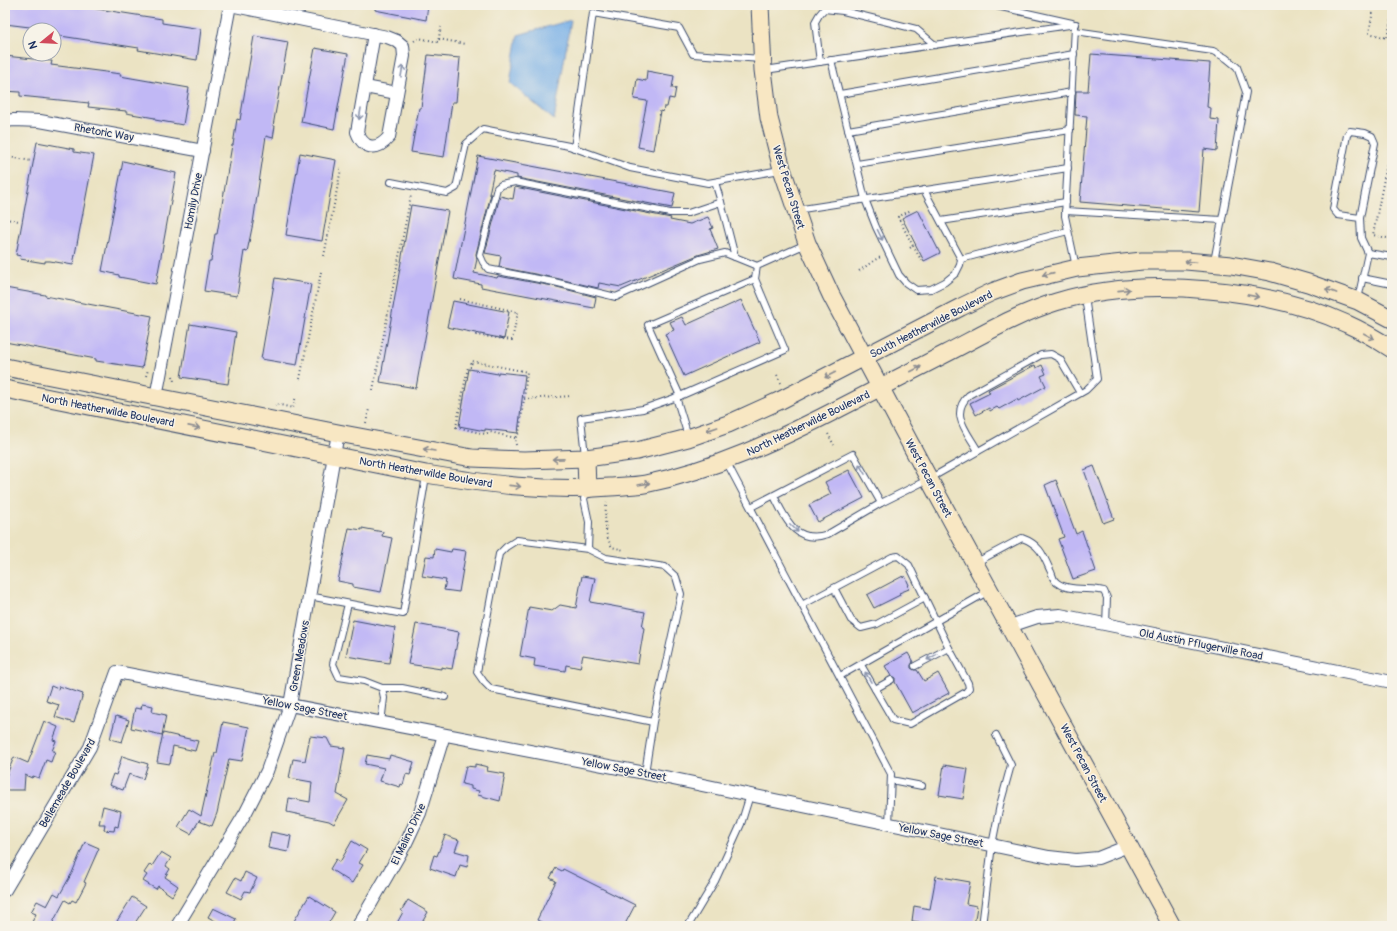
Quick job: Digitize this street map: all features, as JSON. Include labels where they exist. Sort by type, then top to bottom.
[{"type":"main road","name":"West Pecan Street","points":[[760,5],[763,65],[769,118],[782,169],[807,243],[831,295],[929,479],[1172,926]]},
{"type":"main road","name":"South Heatherwilde Boulevard","points":[[865,357],[961,307],[992,292],[1022,281],[1077,268],[1142,261],[1186,261],[1232,265],[1270,272],[1308,283],[1358,301],[1392,319]]},
{"type":"main road","points":[[1077,268],[1085,295]]},
{"type":"main road","points":[[881,387],[1012,318],[1057,302],[1085,295],[1153,287],[1192,288],[1232,292],[1297,306],[1347,324],[1392,349]]},
{"type":"main road","points":[[1347,324],[1358,301]]},
{"type":"main road","name":"North Heatherwilde Boulevard","points":[[5,367],[472,458],[524,460],[586,458],[637,451],[688,438],[728,424],[781,400],[865,357]]},
{"type":"main road","name":"North Heatherwilde Boulevard","points":[[5,389],[477,483],[534,488],[587,489],[644,484],[698,470],[794,432],[881,387]]},
{"type":"main road","points":[[586,458],[587,489]]},
{"type":"street","points":[[230,5],[374,34],[392,38],[403,46],[404,56],[389,137],[383,144],[375,147],[367,146],[360,141],[357,132],[374,34]]},
{"type":"street","name":"Homily Drive","points":[[156,397],[230,5]]},
{"type":"street","points":[[365,88],[397,93]]},
{"type":"street","name":"Rhetoric Way","points":[[5,121],[40,121],[203,151]]},
{"type":"street","name":"Green Meadows","points":[[178,926],[250,805],[267,771],[290,705],[338,433]]},
{"type":"street","name":"Old Austin Pflugerville Road","points":[[1010,626],[1037,617],[1060,615],[1392,682]]},
{"type":"street","name":"Yellow Sage Street","points":[[117,672],[645,773],[1049,857],[1076,860],[1098,858],[1128,846]]},
{"type":"street","name":"Bellemeade Boulevard","points":[[5,890],[90,747],[117,672]]},
{"type":"street","name":"El Malino Drive","points":[[358,926],[406,843],[420,813],[444,735]]},
{"type":"lane","points":[[992,5],[1076,24]]},
{"type":"lane","points":[[820,62],[815,22],[824,9],[843,11],[916,29],[935,45]]},
{"type":"lane","points":[[574,148],[593,13],[679,28],[693,54],[763,65],[820,62],[1076,24]]},
{"type":"lane","points":[[1076,24],[1065,216],[1077,268]]},
{"type":"lane","points":[[1075,31],[1213,51],[1226,58],[1237,67],[1246,92],[1214,264]]},
{"type":"lane","points":[[840,94],[1074,54]]},
{"type":"lane","points":[[831,60],[865,199],[876,227],[899,275],[906,283],[916,290],[931,289],[945,282],[956,274],[961,259],[924,190]]},
{"type":"lane","points":[[848,130],[1072,92]]},
{"type":"lane","points":[[391,182],[447,193],[456,188],[466,144],[484,130],[574,148],[630,168],[708,183],[782,169]]},
{"type":"lane","points":[[857,164],[1070,130]]},
{"type":"lane","points":[[1358,301],[1368,253],[1361,238],[1360,218],[1375,143],[1372,136],[1365,133],[1350,131],[1347,135],[1333,209],[1338,215],[1360,218]]},
{"type":"lane","points":[[795,210],[1068,168]]},
{"type":"lane","points":[[721,202],[688,214],[670,213],[515,182],[501,185],[497,188],[480,255],[488,269],[554,282],[616,297],[700,260],[725,253],[757,266],[807,243]]},
{"type":"lane","points":[[715,182],[735,257]]},
{"type":"lane","points":[[941,221],[1066,202]]},
{"type":"lane","points":[[1065,211],[1222,220]]},
{"type":"lane","points":[[961,259],[1068,231]]},
{"type":"lane","points":[[1368,253],[1392,257]]},
{"type":"lane","points":[[586,458],[581,418],[643,409],[678,396],[785,350],[755,279],[757,266]]},
{"type":"lane","points":[[1362,278],[1392,284]]},
{"type":"lane","points":[[688,438],[678,396],[648,325],[755,279]]},
{"type":"lane","points":[[774,496],[785,519],[792,528],[801,535],[820,537],[828,534],[881,503],[929,479],[1080,393],[1097,379],[1085,295]]},
{"type":"lane","points":[[978,451],[959,416],[959,409],[963,400],[969,394],[1041,355],[1051,354],[1060,359],[1080,393]]},
{"type":"lane","points":[[751,507],[853,454],[881,503]]},
{"type":"lane","points":[[726,460],[891,774],[890,825]]},
{"type":"lane","points":[[309,596],[403,614],[426,474]]},
{"type":"lane","points":[[587,489],[584,499],[589,522],[588,549]]},
{"type":"lane","points":[[975,563],[1022,538],[1032,542],[1042,553],[1055,582],[1066,588],[1099,589],[1104,591],[1107,598],[1106,625]]},
{"type":"lane","points":[[645,773],[654,722],[681,594],[676,577],[665,567],[606,558],[588,549],[517,540],[506,547],[499,554],[477,672],[484,682],[491,689],[654,722]]},
{"type":"lane","points":[[802,605],[892,557],[898,556],[908,565],[968,683],[969,688],[966,692],[910,724],[893,720],[861,665]]},
{"type":"lane","points":[[834,588],[852,620],[861,628],[878,624],[925,598]]},
{"type":"lane","points":[[840,676],[990,590]]},
{"type":"lane","points":[[348,604],[333,664],[339,677],[364,681],[382,688],[402,688],[445,697]]},
{"type":"lane","points":[[915,666],[949,648]]},
{"type":"lane","points":[[875,689],[891,680]]},
{"type":"lane","points":[[381,723],[384,698],[382,688]]},
{"type":"lane","points":[[982,926],[992,845],[1000,805],[1011,765],[996,735]]},
{"type":"lane","points":[[891,780],[922,786]]},
{"type":"lane","points":[[688,926],[715,881],[741,824],[750,795]]},
{"type":"path","points":[[1374,5],[1368,34],[1387,38],[1392,15]]},
{"type":"path","points":[[439,39],[441,28]]},
{"type":"path","points":[[414,41],[419,38],[438,42],[439,39],[465,44]]},
{"type":"path","points":[[1392,138],[1373,235],[1392,239]]},
{"type":"path","points":[[5,156],[31,161]]},
{"type":"path","points":[[324,256],[341,169]]},
{"type":"path","points":[[373,390],[413,186]]},
{"type":"path","points":[[910,210],[898,217],[923,263]]},
{"type":"path","points":[[5,219],[19,221]]},
{"type":"path","points":[[859,271],[884,255]]},
{"type":"path","points":[[300,379],[321,272]]},
{"type":"path","points":[[460,299],[518,312],[512,340],[476,336]]},
{"type":"path","points":[[515,438],[490,432],[485,434],[456,427],[468,367],[471,367],[472,361],[527,372],[519,433],[515,438],[516,448]]},
{"type":"path","points":[[777,375],[782,386]]},
{"type":"path","points":[[274,409],[276,404],[293,408],[296,396]]},
{"type":"path","points":[[524,399],[571,396]]},
{"type":"path","points":[[366,426],[369,409]]},
{"type":"path","points":[[828,434],[834,445]]},
{"type":"path","points":[[609,497],[605,510],[606,536],[612,547],[629,551]]},
{"type":"water","points":[[571,20],[554,120],[510,83],[518,35]]},
{"type":"building","points":[[5,5],[72,5],[162,19],[162,23],[201,29],[197,60],[138,50],[139,48],[62,36],[62,22],[22,22],[22,26],[5,24]]},
{"type":"building","points":[[375,5],[428,5],[426,20],[375,10]]},
{"type":"building","points":[[254,36],[288,42],[273,126],[275,126],[273,138],[266,136],[253,223],[247,252],[244,251],[237,296],[204,291],[215,234],[217,234],[237,119],[240,120]]},
{"type":"building","points":[[315,48],[348,54],[334,129],[301,122]]},
{"type":"building","points":[[1091,54],[1210,63],[1207,107],[1211,108],[1210,119],[1219,120],[1217,151],[1204,149],[1199,212],[1080,202],[1087,116],[1075,115],[1076,91],[1088,91]]},
{"type":"building","points":[[428,55],[460,58],[456,102],[452,102],[444,157],[411,152],[419,108],[421,108]]},
{"type":"building","points":[[5,56],[22,58],[22,62],[52,62],[51,65],[121,74],[120,76],[189,88],[183,125],[126,113],[126,111],[88,107],[89,103],[20,96],[20,92],[5,91]]},
{"type":"building","points":[[647,71],[674,76],[672,88],[676,88],[674,99],[669,98],[667,107],[664,107],[663,112],[660,111],[653,150],[638,147],[647,101],[634,99],[637,79],[646,81]]},
{"type":"building","points":[[37,142],[74,149],[74,152],[94,155],[73,265],[50,261],[45,261],[45,263],[20,259],[21,256],[16,255]]},
{"type":"building","points":[[300,153],[336,160],[322,241],[286,235]]},
{"type":"building","points":[[478,156],[675,193],[672,208],[517,178],[517,175],[494,170],[489,194],[491,194],[476,254],[477,259],[474,273],[553,286],[596,297],[594,308],[481,287],[481,284],[454,279]]},
{"type":"building","points":[[123,161],[176,173],[156,284],[119,277],[119,275],[102,271]]},
{"type":"building","points":[[515,187],[671,218],[670,220],[690,224],[708,217],[713,228],[710,229],[718,249],[698,255],[621,287],[599,283],[598,288],[499,267],[501,256],[485,253],[500,196],[513,199]]},
{"type":"building","points":[[411,205],[448,211],[416,388],[380,382]]},
{"type":"building","points":[[918,210],[940,253],[924,261],[902,218]]},
{"type":"building","points":[[275,278],[311,284],[297,365],[261,359]]},
{"type":"building","points":[[5,288],[152,316],[142,368],[96,361],[96,359],[5,342]]},
{"type":"building","points":[[741,300],[760,342],[684,376],[665,334],[674,330],[670,322],[682,317],[686,325]]},
{"type":"building","points":[[453,301],[509,312],[504,339],[447,327]]},
{"type":"building","points":[[190,324],[236,332],[228,384],[181,377]]},
{"type":"building","points":[[1035,365],[1036,368],[1042,365],[1046,374],[1041,376],[1046,386],[999,409],[997,407],[990,411],[989,408],[976,415],[970,403],[990,393],[988,390]]},
{"type":"building","points":[[469,369],[498,374],[498,372],[525,375],[518,433],[485,429],[485,431],[459,426]]},
{"type":"building","points":[[1094,466],[1114,519],[1103,523],[1084,470]]},
{"type":"building","points":[[849,470],[864,498],[818,522],[809,505],[831,494],[825,482]]},
{"type":"building","points":[[1056,480],[1076,534],[1082,531],[1096,571],[1073,579],[1058,539],[1064,537],[1045,485]]},
{"type":"building","points":[[349,528],[362,530],[362,528],[383,532],[382,536],[392,538],[381,592],[353,587],[353,584],[338,581]]},
{"type":"building","points":[[435,549],[451,552],[452,549],[466,551],[459,592],[444,590],[446,580],[422,576],[426,556],[434,557]]},
{"type":"building","points":[[582,576],[595,578],[590,602],[645,612],[638,664],[583,655],[580,668],[566,665],[565,671],[534,666],[535,659],[520,656],[529,607],[552,611],[560,605],[576,608]]},
{"type":"building","points":[[903,576],[903,578],[905,576],[909,589],[899,593],[900,595],[874,608],[867,595]]},
{"type":"building","points":[[353,620],[395,628],[389,663],[346,656]]},
{"type":"building","points":[[416,624],[459,632],[452,669],[441,667],[441,669],[408,664]]},
{"type":"building","points":[[908,653],[913,662],[911,668],[917,670],[924,681],[938,673],[949,693],[912,713],[895,682],[895,678],[891,676],[885,666]]},
{"type":"building","points":[[51,686],[58,689],[59,686],[83,694],[74,723],[55,717],[59,705],[46,701]]},
{"type":"building","points":[[142,704],[153,706],[152,712],[166,715],[162,735],[131,728],[135,708],[141,709]]},
{"type":"building","points":[[116,716],[129,720],[122,742],[110,739]]},
{"type":"building","points":[[44,721],[58,727],[53,740],[56,741],[52,751],[55,751],[51,762],[46,760],[39,778],[33,776],[32,778],[25,775],[24,790],[5,790],[5,779],[14,757],[28,763]]},
{"type":"building","points":[[223,722],[249,727],[242,761],[229,759],[217,813],[212,826],[199,821],[200,819],[191,834],[178,827],[189,809],[201,816],[215,753],[217,753]]},
{"type":"building","points":[[163,733],[198,741],[195,751],[173,746],[170,764],[157,762]]},
{"type":"building","points":[[310,736],[327,738],[331,746],[345,748],[337,794],[348,800],[334,824],[329,821],[287,812],[289,798],[310,802],[312,782],[289,778],[293,759],[305,761]]},
{"type":"building","points":[[367,755],[389,759],[390,755],[414,762],[410,775],[406,774],[403,785],[401,784],[400,787],[380,781],[384,768],[365,764]]},
{"type":"building","points":[[122,756],[148,764],[143,779],[129,774],[123,790],[109,785],[113,774],[116,775]]},
{"type":"building","points":[[475,764],[488,767],[487,771],[505,774],[500,801],[478,795],[479,791],[471,789],[471,786],[462,784],[466,766],[475,767]]},
{"type":"building","points":[[944,765],[968,769],[963,799],[939,795]]},
{"type":"building","points":[[103,806],[121,811],[118,827],[115,826],[114,831],[104,830],[105,824],[99,824]]},
{"type":"building","points":[[271,832],[291,836],[288,852],[268,848]]},
{"type":"building","points":[[445,835],[459,840],[455,851],[469,855],[467,867],[460,865],[456,877],[430,868],[434,855],[437,856]]},
{"type":"building","points":[[352,841],[367,850],[359,863],[363,865],[352,883],[330,869],[336,859],[340,862]]},
{"type":"building","points":[[85,842],[99,848],[84,882],[86,883],[76,902],[72,900],[70,903],[65,900],[51,926],[30,926],[36,914],[31,912],[37,901],[47,906],[54,893],[59,896],[72,873]]},
{"type":"building","points":[[161,852],[171,858],[166,866],[170,869],[165,877],[178,886],[172,896],[158,886],[156,889],[143,881],[147,875],[144,873],[150,864],[152,866]]},
{"type":"building","points":[[556,868],[562,871],[563,869],[635,905],[624,926],[549,926],[537,920],[556,881],[550,878]]},
{"type":"building","points":[[245,872],[257,878],[250,892],[245,891],[241,899],[227,892],[235,878],[241,881]]},
{"type":"building","points":[[936,876],[970,882],[966,904],[977,906],[974,926],[918,926],[919,922],[912,921],[914,906],[930,909]]},
{"type":"building","points":[[309,896],[335,912],[328,924],[325,923],[323,926],[291,926]]},
{"type":"building","points":[[132,897],[146,906],[133,926],[125,926],[117,921]]},
{"type":"building","points":[[408,900],[428,912],[420,926],[403,926],[397,923],[403,912],[401,911]]},
{"type":"building","points":[[213,908],[236,919],[232,926],[214,926],[217,922],[208,917]]}]
